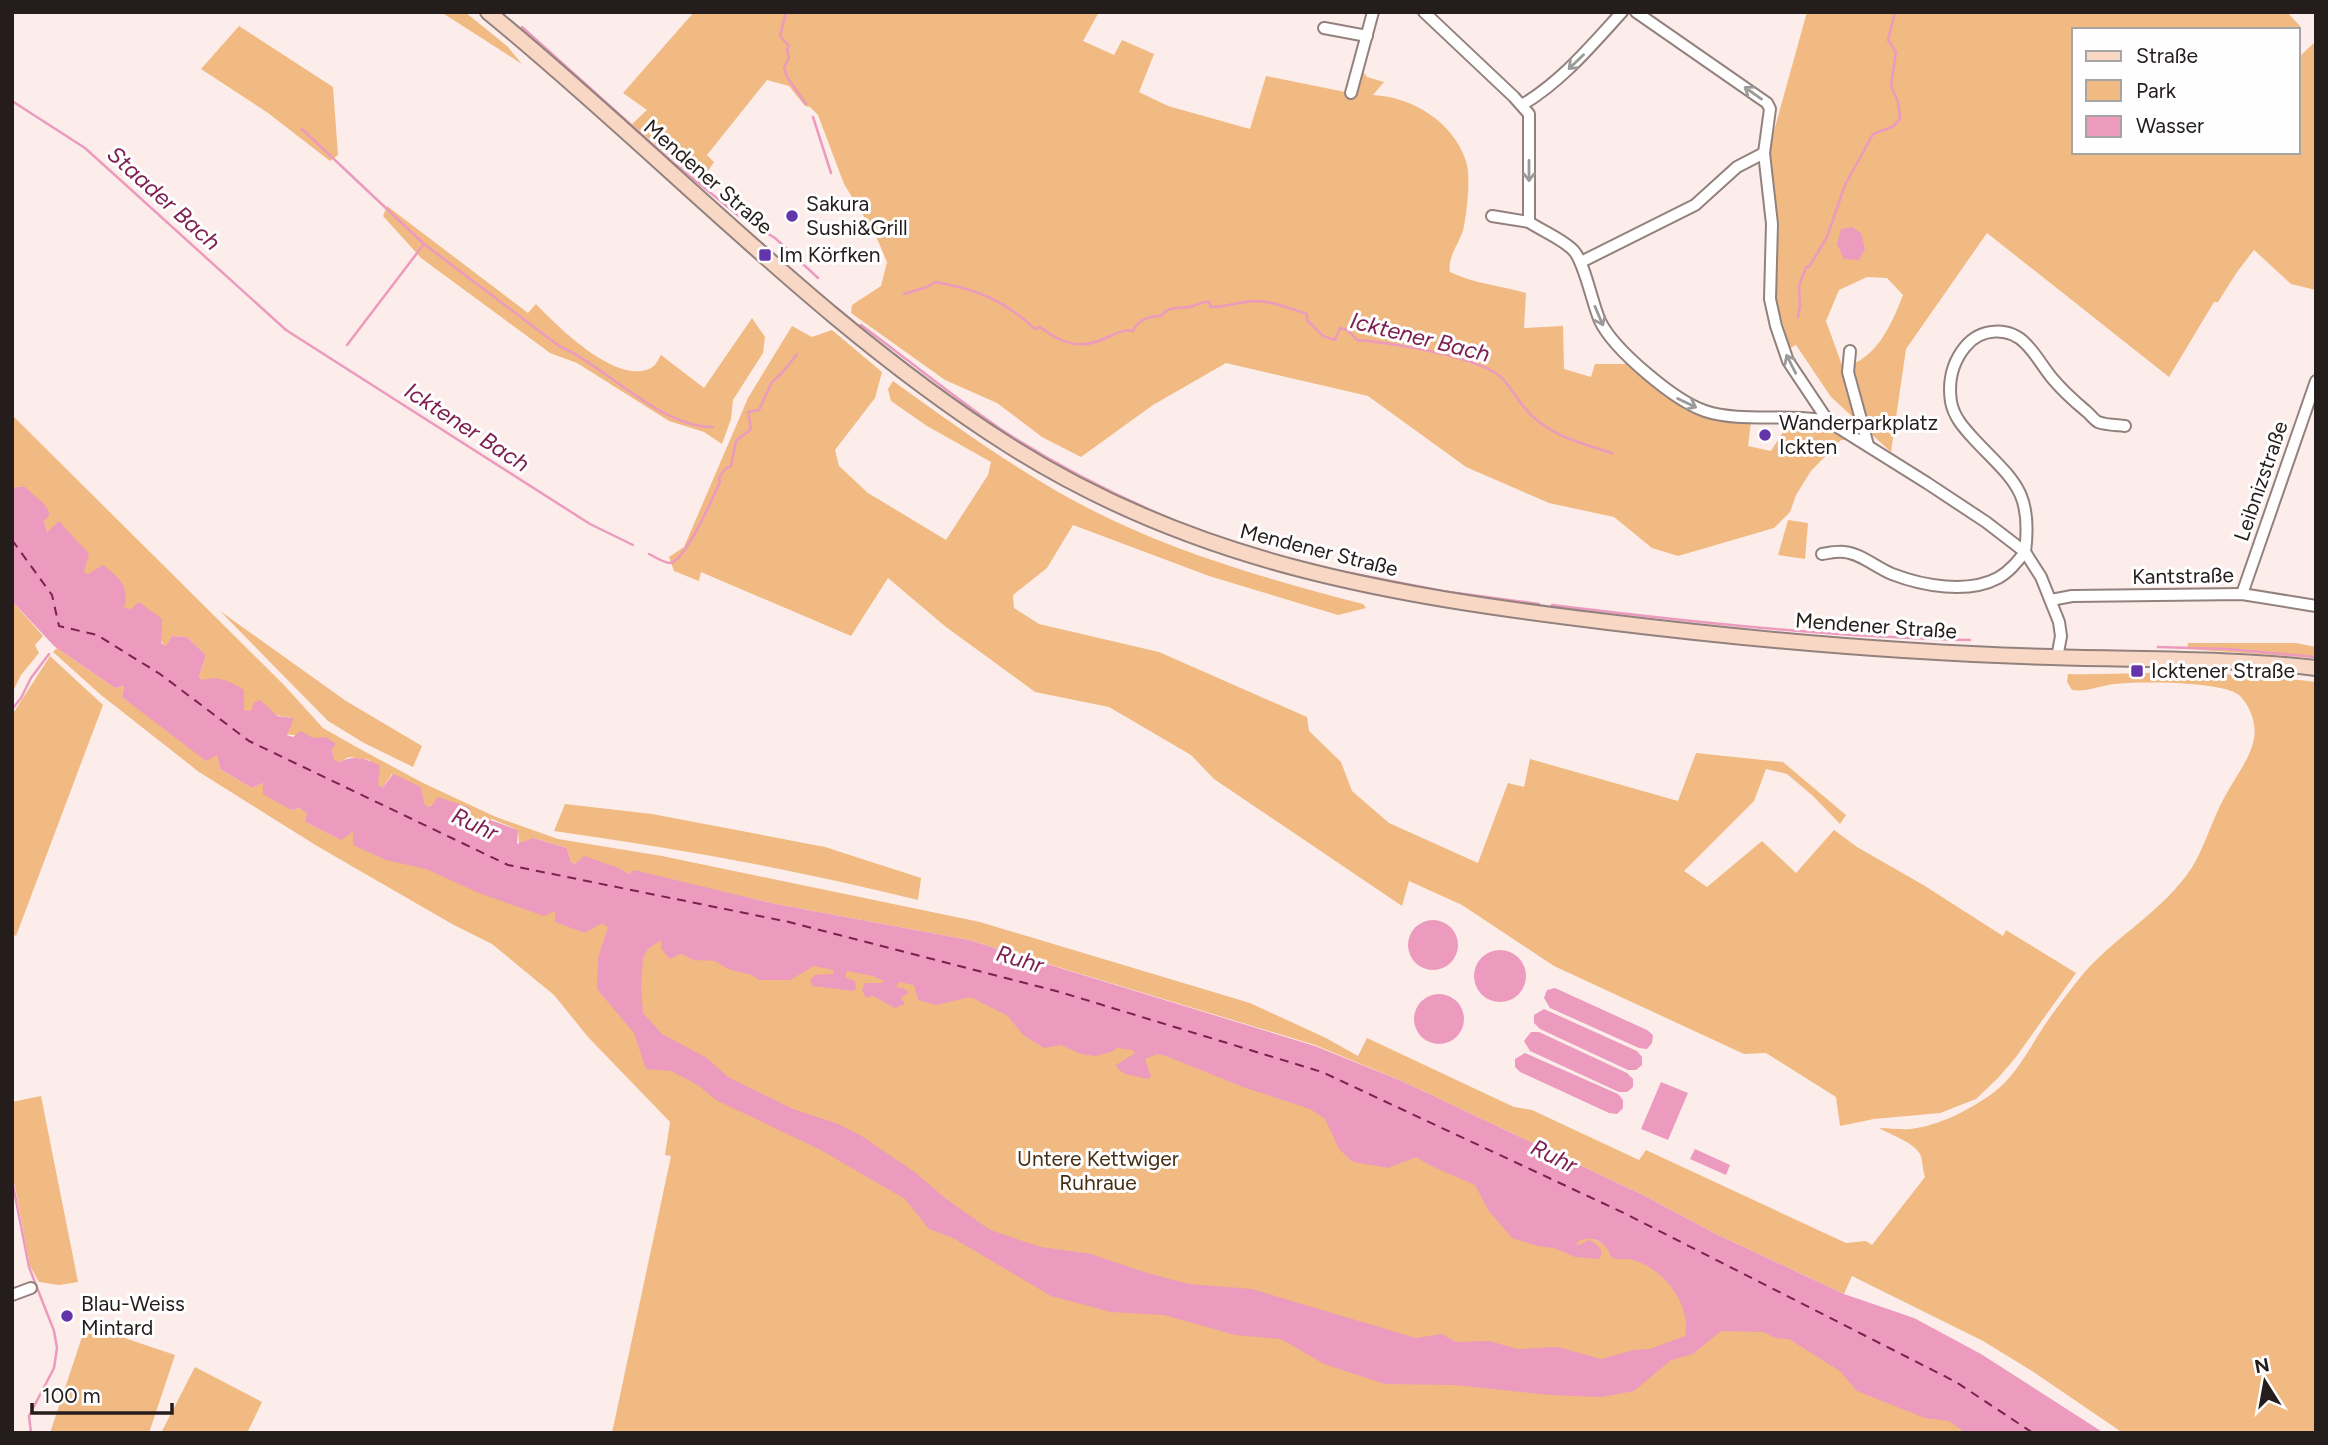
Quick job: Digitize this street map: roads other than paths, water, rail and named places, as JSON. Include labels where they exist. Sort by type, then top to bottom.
[{"type":"main road","name":"Mendener Straße","points":[[488,12],[835,317],[949,405],[1011,447],[1096,496],[1166,527],[1246,555],[1327,578],[1482,607],[1842,646],[2057,658],[2166,658],[2316,667]]},
{"type":"street","points":[[1351,93],[1373,12]]},
{"type":"street","points":[[1423,12],[1529,114],[1529,222]]},
{"type":"street","points":[[1522,105],[1549,87],[1622,12]]},
{"type":"street","points":[[1636,12],[1768,103],[1770,117],[1764,153],[1772,224],[1770,290],[1776,326],[1788,361],[1828,421],[1986,522],[2025,552],[2041,577],[2062,636],[2057,658]]},
{"type":"street","points":[[1324,28],[1367,36]]},
{"type":"street","points":[[1581,262],[1695,205],[1737,166],[1764,153]]},
{"type":"street","points":[[1492,216],[1529,222],[1573,250],[1581,262],[1601,322],[1612,341],[1676,397],[1704,410],[1724,415],[1765,415],[1828,421]]},
{"type":"street","points":[[1822,554],[1850,553],[1892,574],[1945,586],[1978,584],[1998,578],[2015,565],[2025,552],[2028,525],[2021,494],[2013,481],[1963,427],[1952,405],[1952,371],[1963,348],[1982,334],[1995,331],[2011,334],[2027,344],[2063,389],[2099,422],[2125,426]]},
{"type":"street","points":[[1850,351],[1849,372],[1868,445]]},
{"type":"street","name":"Leibnizstraße","points":[[2242,594],[2316,381]]},
{"type":"street","name":"Kantstraße","points":[[2051,600],[2072,597],[2242,594],[2316,606]]},
{"type":"street","points":[[12,1295],[31,1288]]},
{"type":"water","points":[[1852,227],[1861,233],[1865,249],[1859,260],[1844,259],[1837,244],[1841,229]]},
{"type":"water","name":"Ruhr","points":[[24,486],[45,505],[50,514],[44,521],[47,532],[59,521],[89,554],[84,572],[88,574],[103,565],[119,579],[126,594],[124,608],[131,609],[139,602],[162,619],[161,643],[166,646],[172,636],[187,637],[206,655],[199,676],[202,680],[224,680],[244,690],[244,710],[251,711],[254,703],[260,700],[277,716],[294,718],[287,735],[293,737],[301,731],[313,738],[326,737],[336,744],[332,749],[334,760],[339,762],[360,758],[380,766],[378,785],[383,787],[393,774],[421,787],[424,803],[428,807],[438,797],[470,808],[468,819],[471,825],[482,817],[518,830],[517,844],[533,838],[567,848],[571,862],[575,864],[584,856],[629,874],[634,870],[776,904],[969,940],[1315,1046],[1404,1082],[1844,1294],[1914,1318],[1981,1354],[2104,1433],[1966,1433],[1949,1421],[1925,1418],[1857,1391],[1840,1371],[1789,1339],[1775,1338],[1764,1332],[1721,1331],[1693,1354],[1671,1360],[1634,1391],[1601,1397],[1551,1395],[1455,1385],[1385,1384],[1324,1364],[1281,1339],[1235,1335],[1164,1315],[1111,1312],[1051,1296],[953,1238],[929,1229],[905,1199],[819,1149],[716,1100],[698,1085],[671,1071],[646,1069],[634,1033],[597,989],[598,958],[608,927],[602,923],[585,933],[555,922],[555,911],[544,916],[479,893],[426,869],[386,860],[353,845],[353,832],[341,840],[305,822],[307,813],[299,808],[291,810],[263,794],[263,783],[252,788],[220,769],[217,755],[206,761],[122,697],[124,686],[115,688],[54,646],[12,601],[12,488]],"holes":[[[661,940],[661,949],[670,959],[681,954],[694,960],[715,961],[728,969],[752,975],[759,980],[790,980],[814,966],[834,970],[833,974],[815,975],[810,981],[813,986],[854,991],[855,981],[845,977],[847,971],[873,976],[884,981],[865,983],[862,990],[866,998],[873,996],[895,1008],[905,1004],[901,998],[909,992],[896,987],[899,982],[914,985],[918,1000],[937,1005],[970,997],[1008,1016],[1023,1035],[1044,1048],[1061,1045],[1081,1054],[1096,1056],[1117,1048],[1132,1050],[1135,1053],[1116,1065],[1118,1069],[1125,1074],[1148,1079],[1151,1076],[1145,1059],[1157,1054],[1166,1056],[1243,1087],[1310,1109],[1325,1119],[1339,1149],[1353,1162],[1388,1168],[1416,1157],[1475,1185],[1488,1210],[1512,1238],[1554,1248],[1575,1257],[1599,1259],[1601,1250],[1589,1240],[1577,1246],[1577,1242],[1592,1239],[1606,1247],[1614,1258],[1631,1259],[1644,1264],[1664,1279],[1680,1300],[1686,1324],[1685,1336],[1650,1349],[1633,1350],[1601,1359],[1558,1347],[1518,1349],[1489,1341],[1456,1342],[1442,1334],[1416,1338],[1252,1289],[1189,1284],[1091,1254],[1041,1247],[990,1230],[945,1198],[916,1173],[860,1135],[838,1124],[793,1109],[728,1077],[707,1058],[662,1034],[643,1013],[641,988],[643,958],[648,949]]]},
{"type":"water","points":[[1433,920],[1451,927],[1458,945],[1451,963],[1433,970],[1415,963],[1408,945],[1415,927]]},
{"type":"water","points":[[1500,950],[1510,952],[1518,958],[1524,966],[1524,986],[1518,994],[1510,1000],[1500,1002],[1490,1000],[1482,994],[1476,986],[1474,976],[1476,966],[1482,958],[1490,952]]},
{"type":"water","points":[[1555,988],[1647,1030],[1653,1035],[1652,1043],[1647,1049],[1639,1048],[1550,1008],[1544,998],[1547,990]]},
{"type":"water","points":[[1439,994],[1457,1001],[1464,1019],[1457,1037],[1439,1044],[1421,1037],[1414,1019],[1421,1001]]},
{"type":"water","points":[[1544,1009],[1637,1051],[1642,1057],[1642,1065],[1636,1070],[1628,1070],[1540,1029],[1534,1023],[1534,1015]]},
{"type":"water","points":[[1531,1032],[1539,1032],[1627,1073],[1633,1079],[1633,1087],[1627,1092],[1619,1092],[1530,1051],[1524,1041]]},
{"type":"water","points":[[1525,1053],[1618,1094],[1623,1100],[1623,1108],[1617,1114],[1609,1113],[1520,1072],[1515,1067],[1515,1059]]},
{"type":"water","points":[[1661,1082],[1688,1093],[1668,1140],[1641,1129]]},
{"type":"water","points":[[1695,1149],[1730,1165],[1726,1175],[1690,1159]]},
{"type":"waterway","points":[[786,12],[780,36],[789,46],[789,58],[784,68],[787,77],[806,104]]},
{"type":"waterway","name":"Icktener Bach","points":[[1798,317],[1799,286],[1806,267],[1809,267],[1827,237],[1845,185],[1873,134],[1892,127],[1900,119],[1898,102],[1891,86],[1896,52],[1888,40],[1895,12]]},
{"type":"waterway","points":[[522,27],[670,160],[739,216],[775,238],[818,278]]},
{"type":"waterway","name":"Icktener Bach","points":[[12,101],[85,148],[286,330],[590,524],[633,545]]},
{"type":"waterway","points":[[813,117],[831,173]]},
{"type":"waterway","points":[[302,129],[424,244]]},
{"type":"waterway","points":[[347,345],[424,244],[559,346],[654,407],[693,425],[713,427]]},
{"type":"waterway","name":"Icktener Bach","points":[[904,294],[935,282],[964,288],[1001,303],[1035,329],[1040,327],[1056,338],[1079,344],[1097,342],[1122,331],[1133,331],[1144,319],[1161,316],[1172,309],[1205,302],[1209,302],[1211,307],[1250,301],[1269,302],[1307,314],[1307,320],[1323,336],[1335,340],[1340,328],[1348,330],[1357,340],[1430,351],[1484,367],[1501,377],[1524,407],[1543,425],[1564,437],[1612,453]]},
{"type":"waterway","points":[[861,325],[964,403],[1021,442],[1089,481],[1185,525]]},
{"type":"waterway","name":"Icktener Bach","points":[[649,554],[670,563],[683,552],[711,501],[720,482],[719,477],[731,466],[736,441],[751,429],[748,412],[759,410],[772,382],[797,354]]},
{"type":"waterway","points":[[1291,559],[1325,568]]},
{"type":"waterway","points":[[1345,572],[1442,591],[1539,604]]},
{"type":"waterway","points":[[1552,605],[1761,628],[1970,640]]},
{"type":"waterway","points":[[2158,647],[2227,649],[2316,657]]},
{"type":"waterway","points":[[12,714],[31,678],[49,654]]},
{"type":"waterway","points":[[12,1180],[29,1267],[54,1331],[57,1348],[54,1368],[29,1416],[31,1433]]},
{"type":"place","name":"Sakura Sushi&Grill","points":[[792,216]]},
{"type":"place","name":"Im Körfken","points":[[765,255]]},
{"type":"place","name":"Wanderparkplatz Ickten","points":[[1765,435]]},
{"type":"place","name":"Icktener Straße","points":[[2137,671]]},
{"type":"place","name":"Blau-Weiss Mintard","points":[[67,1316]]},
{"type":"water label","name":"Staader Bach","points":[[164,198]]},
{"type":"park label","name":"Untere Kettwiger Ruhraue","points":[[1098,1171]]}]
